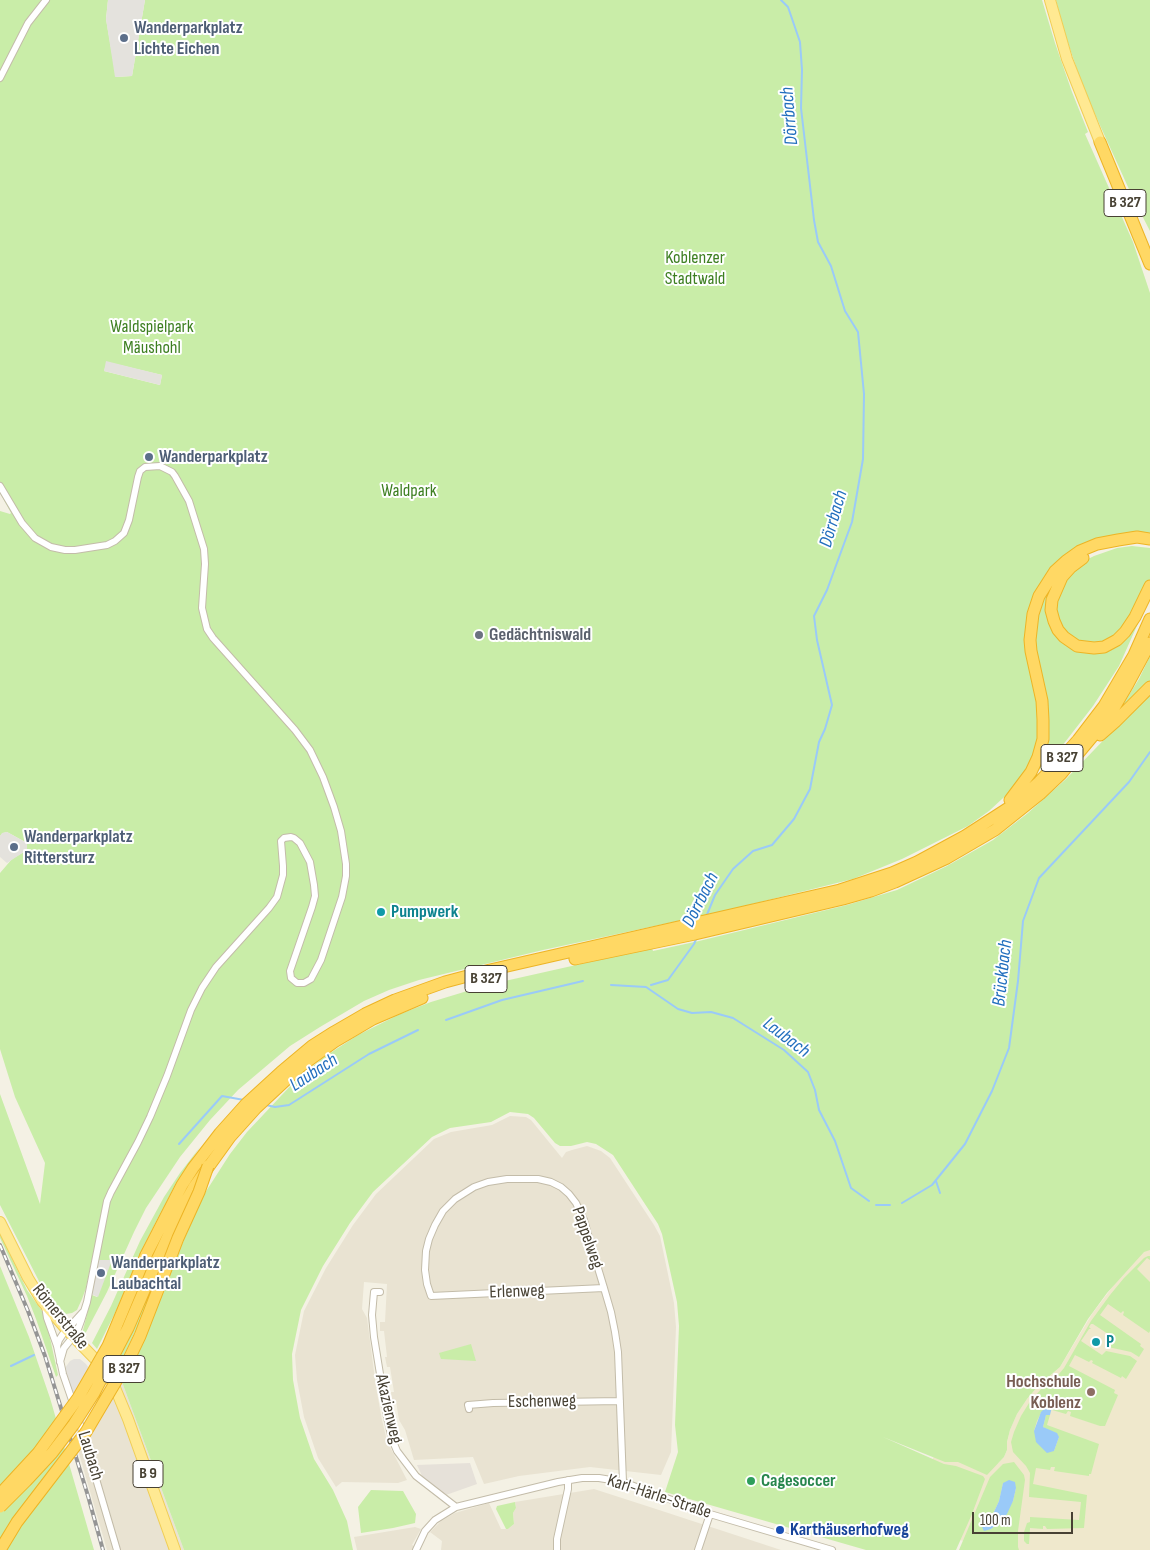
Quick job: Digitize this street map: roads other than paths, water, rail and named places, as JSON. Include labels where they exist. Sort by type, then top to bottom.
[{"type":"highway","name":"B 327","points":[[1100,142],[1150,246]]},
{"type":"highway","name":"B 327","points":[[1100,142],[1150,264]]},
{"type":"highway","points":[[988,822],[1012,798],[1028,776],[1038,757],[1044,720],[1030,640],[1033,614],[1046,583],[1066,561],[1080,551],[1097,544],[1118,540],[1136,537],[1150,539]]},
{"type":"highway","points":[[1150,545],[1137,543],[1099,550],[1071,566],[1062,577],[1052,600],[1051,610],[1054,621],[1064,637],[1073,643],[1088,648],[1104,647],[1125,632],[1135,617],[1150,586]]},
{"type":"highway","name":"B 327","points":[[0,1507],[52,1453],[94,1393],[128,1328],[177,1217],[208,1166],[243,1122],[278,1086],[301,1066],[353,1030],[429,995],[462,985],[695,934],[892,873],[941,850],[988,822],[1013,804],[1039,782],[1078,740],[1104,706],[1134,655],[1150,619]]},
{"type":"highway","name":"B 327","points":[[0,1494],[38,1453],[68,1414],[87,1383],[111,1338],[160,1228],[193,1168],[220,1133],[246,1104],[280,1072],[312,1046],[372,1011],[411,993],[445,982],[490,970],[761,913],[843,899],[871,891],[922,871],[995,830],[1018,813],[1061,774],[1114,708],[1150,643]]},
{"type":"highway","points":[[1080,752],[1116,721],[1150,687]]},
{"type":"highway","name":"B 327","points":[[0,1550],[17,1522],[86,1432],[128,1361],[140,1336],[208,1166]]},
{"type":"main road","name":"B 327","points":[[1050,0],[1067,59],[1100,142]]},
{"type":"main road","name":"Römerstraße","points":[[0,1222],[28,1278],[45,1304],[106,1372],[116,1389],[176,1550]]},
{"type":"street","points":[[0,78],[28,23],[46,0]]},
{"type":"street","points":[[0,486],[22,523],[35,538],[51,547],[75,550],[107,545],[124,533],[129,520],[138,477],[140,471],[145,467],[160,466],[174,474],[183,488],[204,549],[205,564],[202,608],[207,629],[295,730],[310,750],[323,777],[334,807],[341,831],[346,864],[342,897],[321,960],[311,979],[304,983],[297,983],[292,978],[290,971],[312,907],[314,885],[310,862],[300,843],[290,837],[284,838],[281,841],[283,875],[277,897],[270,908],[216,967],[202,988],[184,1027],[150,1117],[107,1201],[79,1327],[59,1340],[57,1346]]},
{"type":"street","name":"Pappelweg","points":[[431,1296],[425,1270],[426,1251],[435,1224],[443,1211],[455,1199],[475,1186],[488,1182],[516,1179],[538,1179],[550,1182],[561,1187],[569,1194],[581,1212],[615,1332],[618,1352],[623,1482]]},
{"type":"street","name":"Erlenweg","points":[[431,1296],[604,1288]]},
{"type":"street","name":"Akazienweg","points":[[380,1292],[374,1292],[372,1315],[374,1337],[392,1439],[397,1451],[416,1476],[456,1507]]},
{"type":"street","name":"Laubach","points":[[45,1304],[64,1380],[91,1459],[117,1550]]},
{"type":"street","points":[[60,1362],[70,1333]]},
{"type":"street","name":"Eschenweg","points":[[469,1409],[468,1405],[620,1401]]},
{"type":"street","name":"Karl-Härle-Straße","points":[[416,1550],[426,1531],[435,1520],[456,1507],[568,1480],[599,1478],[623,1482],[710,1514],[832,1550]]},
{"type":"street","points":[[557,1550],[557,1539],[568,1489],[568,1480]]},
{"type":"street","points":[[698,1550],[710,1514]]},
{"type":"water","points":[[1054,1397],[1060,1401],[1061,1406],[1052,1407],[1050,1415],[1046,1415],[1043,1427],[1057,1433],[1059,1437],[1054,1451],[1047,1453],[1036,1442],[1034,1431],[1041,1412],[1048,1405],[1047,1402],[1050,1398]]},
{"type":"water","points":[[1009,1480],[1015,1482],[1016,1488],[1007,1514],[991,1529],[984,1531],[982,1527],[993,1514],[999,1501],[1003,1483]]},
{"type":"waterway","name":"Dörrbach","points":[[706,917],[715,895],[733,869],[753,851],[772,845],[794,819],[810,789],[819,742],[832,705],[817,640],[814,616],[827,590],[852,522],[863,459],[864,394],[858,332],[845,311],[831,266],[818,242],[801,108],[802,70],[800,42],[788,7],[781,0]]},
{"type":"waterway","name":"Brückbach","points":[[902,1203],[932,1185],[965,1144],[992,1091],[1009,1048],[1018,981],[1023,921],[1039,878],[1129,782],[1150,752]]},
{"type":"waterway","name":"Dörrbach","points":[[651,985],[668,980],[697,937]]},
{"type":"waterway","name":"Laubach","points":[[446,1020],[502,1000],[583,981]]},
{"type":"waterway","name":"Laubach","points":[[611,985],[646,987],[678,1009],[692,1013],[711,1012],[733,1018],[784,1050],[808,1072],[815,1090],[819,1110],[835,1141],[851,1188],[869,1201]]},
{"type":"waterway","name":"Laubach","points":[[266,1105],[275,1107],[289,1105],[369,1054],[418,1030]]},
{"type":"waterway","name":"Laubach","points":[[179,1144],[222,1096],[244,1100]]},
{"type":"waterway","points":[[936,1181],[940,1193]]},
{"type":"waterway","name":"Laubach","points":[[876,1205],[890,1205]]},
{"type":"waterway","name":"Laubach","points":[[11,1366],[34,1355]]},
{"type":"railway","points":[[0,1245],[45,1356],[103,1550]]},
{"type":"place","name":"Wanderparkplatz Lichte Eichen","points":[[124,38]]},
{"type":"place","name":"Wanderparkplatz","points":[[149,457]]},
{"type":"place","name":"Gedächtniswald","points":[[479,635]]},
{"type":"place","name":"Wanderparkplatz Rittersturz","points":[[14,847]]},
{"type":"place","name":"Pumpwerk","points":[[381,912]]},
{"type":"place","name":"Wanderparkplatz Laubachtal","points":[[101,1273]]},
{"type":"place","name":"P","points":[[1096,1342]]},
{"type":"place","name":"Hochschule Koblenz","points":[[1091,1392]]},
{"type":"place","name":"Cagesoccer","points":[[751,1481]]},
{"type":"place","name":"Karthäuserhofweg","points":[[780,1530]]},
{"type":"park label","name":"Koblenzer Stadtwald","points":[[695,268]]},
{"type":"park label","name":"Waldspielpark Mäushohl","points":[[152,337]]},
{"type":"park label","name":"Waldpark","points":[[409,491]]}]
